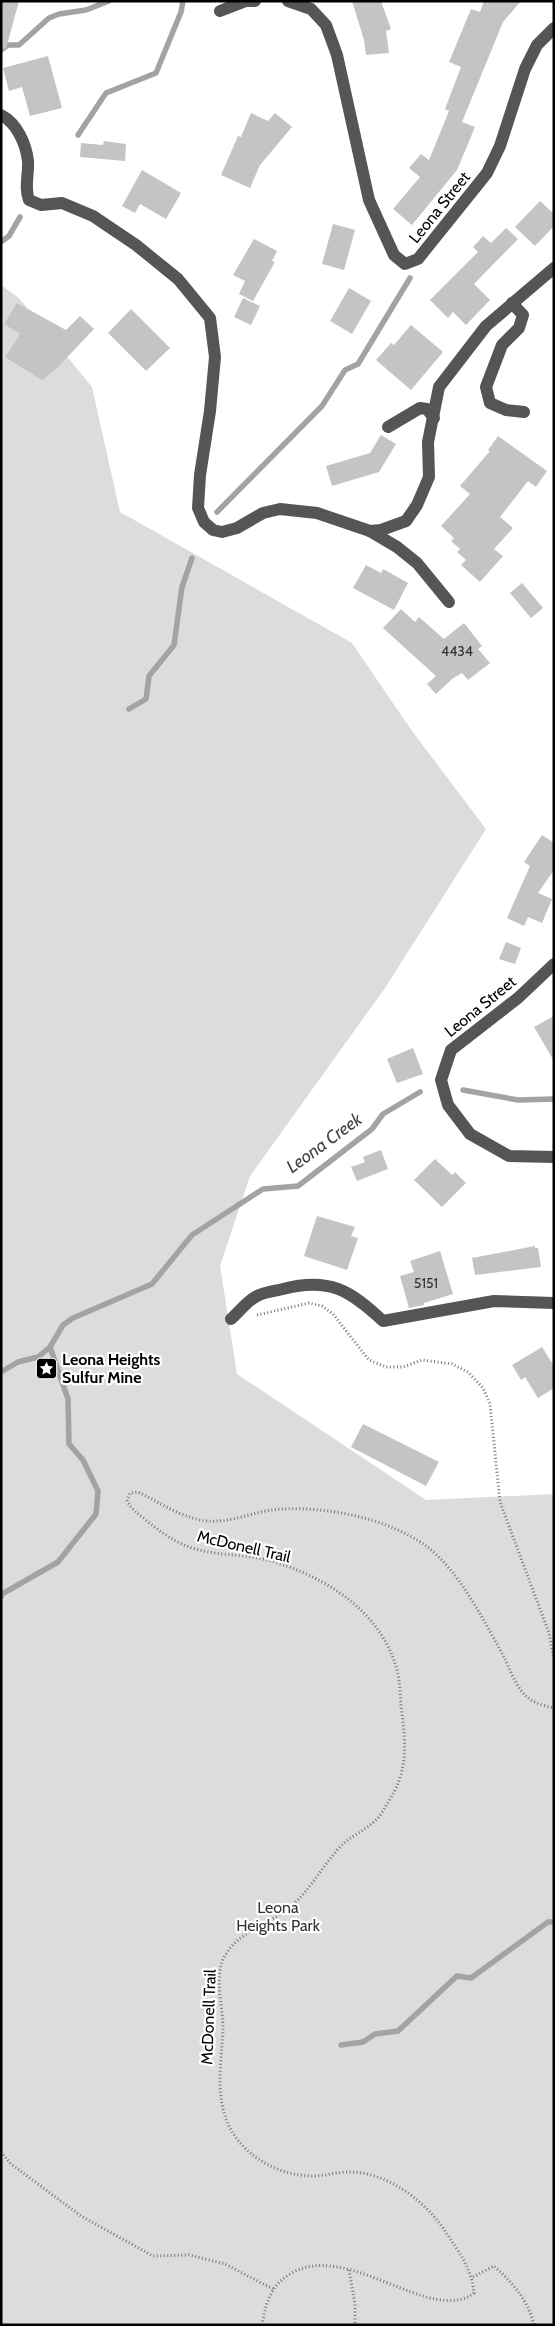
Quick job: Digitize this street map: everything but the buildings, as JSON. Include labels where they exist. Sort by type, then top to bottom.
[{"type":"street","points":[[220,11],[246,2],[255,1]]},
{"type":"street","name":"Leona Street","points":[[288,1],[311,9],[326,25],[337,54],[369,200],[394,255],[406,264],[418,259],[487,173],[500,146],[525,69],[537,45],[554,28]]},
{"type":"street","points":[[1,115],[15,128],[23,141],[28,161],[26,192],[29,200],[41,205],[62,203],[92,216],[136,245],[178,279],[210,318],[215,357],[210,411],[200,475],[198,508],[204,522],[213,530],[222,532],[237,528],[262,514],[280,509],[317,513],[370,531],[397,547],[417,563],[449,602]]},
{"type":"street","points":[[370,531],[381,530],[406,521],[418,505],[429,477],[428,442],[440,387],[486,326],[554,268]]},
{"type":"street","points":[[512,303],[523,315],[519,328],[502,345],[486,388],[490,403],[506,410],[524,412]]},
{"type":"street","points":[[388,427],[420,408],[427,409],[434,418]]},
{"type":"street","name":"Leona Street","points":[[554,964],[518,998],[450,1050],[441,1080],[448,1105],[470,1134],[509,1156],[554,1157]]},
{"type":"street","points":[[231,1319],[256,1296],[299,1285],[325,1284],[343,1290],[365,1304],[383,1321],[494,1301],[554,1303]]},
{"type":"path","points":[[231,1319],[309,1303],[322,1306],[333,1314],[369,1360],[386,1367],[403,1367],[422,1360],[452,1364],[468,1372],[483,1388],[490,1404],[500,1502],[549,1633],[554,1659]]},
{"type":"path","name":"McDonell Trail","points":[[473,2277],[442,2225],[403,2188],[374,2177],[349,2172],[311,2176],[292,2174],[277,2170],[255,2156],[240,2143],[230,2127],[224,2110],[218,2074],[223,2028],[221,1967],[225,1955],[260,1924],[287,1910],[309,1887],[324,1865],[345,1841],[377,1819],[393,1795],[403,1769],[406,1747],[397,1670],[394,1662],[383,1638],[365,1612],[335,1589],[272,1561],[239,1554],[200,1551],[166,1536],[130,1507],[127,1500],[130,1494],[138,1492],[180,1515],[208,1521],[231,1520],[281,1509],[290,1509],[330,1512],[380,1523],[401,1531],[426,1547],[447,1564],[490,1631],[526,1696],[543,1706],[554,1708]]},
{"type":"path","points":[[1,2152],[11,2164],[81,2216],[153,2256],[189,2255],[225,2264],[273,2289]]},
{"type":"path","points":[[262,2325],[266,2302],[278,2281],[299,2268],[322,2264],[349,2270],[384,2285],[432,2301],[446,2303],[460,2302],[474,2293],[473,2277],[494,2266],[510,2280],[530,2309],[534,2325]]},
{"type":"path","points":[[349,2270],[355,2304],[355,2325]]},
{"type":"green space","name":"Leona Heights Park","points":[[1,285],[19,298],[92,387],[120,512],[352,643],[412,731],[486,829],[385,988],[250,1176],[220,1266],[237,1374],[426,1500],[554,1494],[554,2325],[1,2325]]},
{"type":"waterway","points":[[1,50],[8,45],[19,45],[49,18],[59,14],[86,10],[109,1]]},
{"type":"waterway","points":[[78,135],[106,93],[156,73],[181,12],[183,1]]},
{"type":"waterway","points":[[1,242],[9,236],[20,217]]},
{"type":"waterway","points":[[217,512],[322,406],[345,370],[358,364],[410,278]]},
{"type":"waterway","points":[[129,709],[146,699],[149,676],[174,645],[182,587],[192,558]]},
{"type":"waterway","name":"Leona Creek","points":[[463,1090],[518,1100],[554,1099]]},
{"type":"waterway","name":"Leona Creek","points":[[1,1372],[18,1362],[38,1357],[50,1347],[63,1325],[73,1318],[152,1284],[192,1235],[263,1189],[298,1186],[372,1129],[383,1114],[420,1092]]},
{"type":"waterway","points":[[1,1597],[2,1594],[58,1562],[96,1514],[98,1491],[83,1460],[69,1444],[68,1399],[50,1347]]},
{"type":"waterway","points":[[341,2045],[363,2042],[375,2034],[398,2031],[457,1976],[471,1978],[548,1922],[554,1922]]},
{"type":"place","name":"Leona Heights Sulfur Mine","points":[[46,1368]]}]
